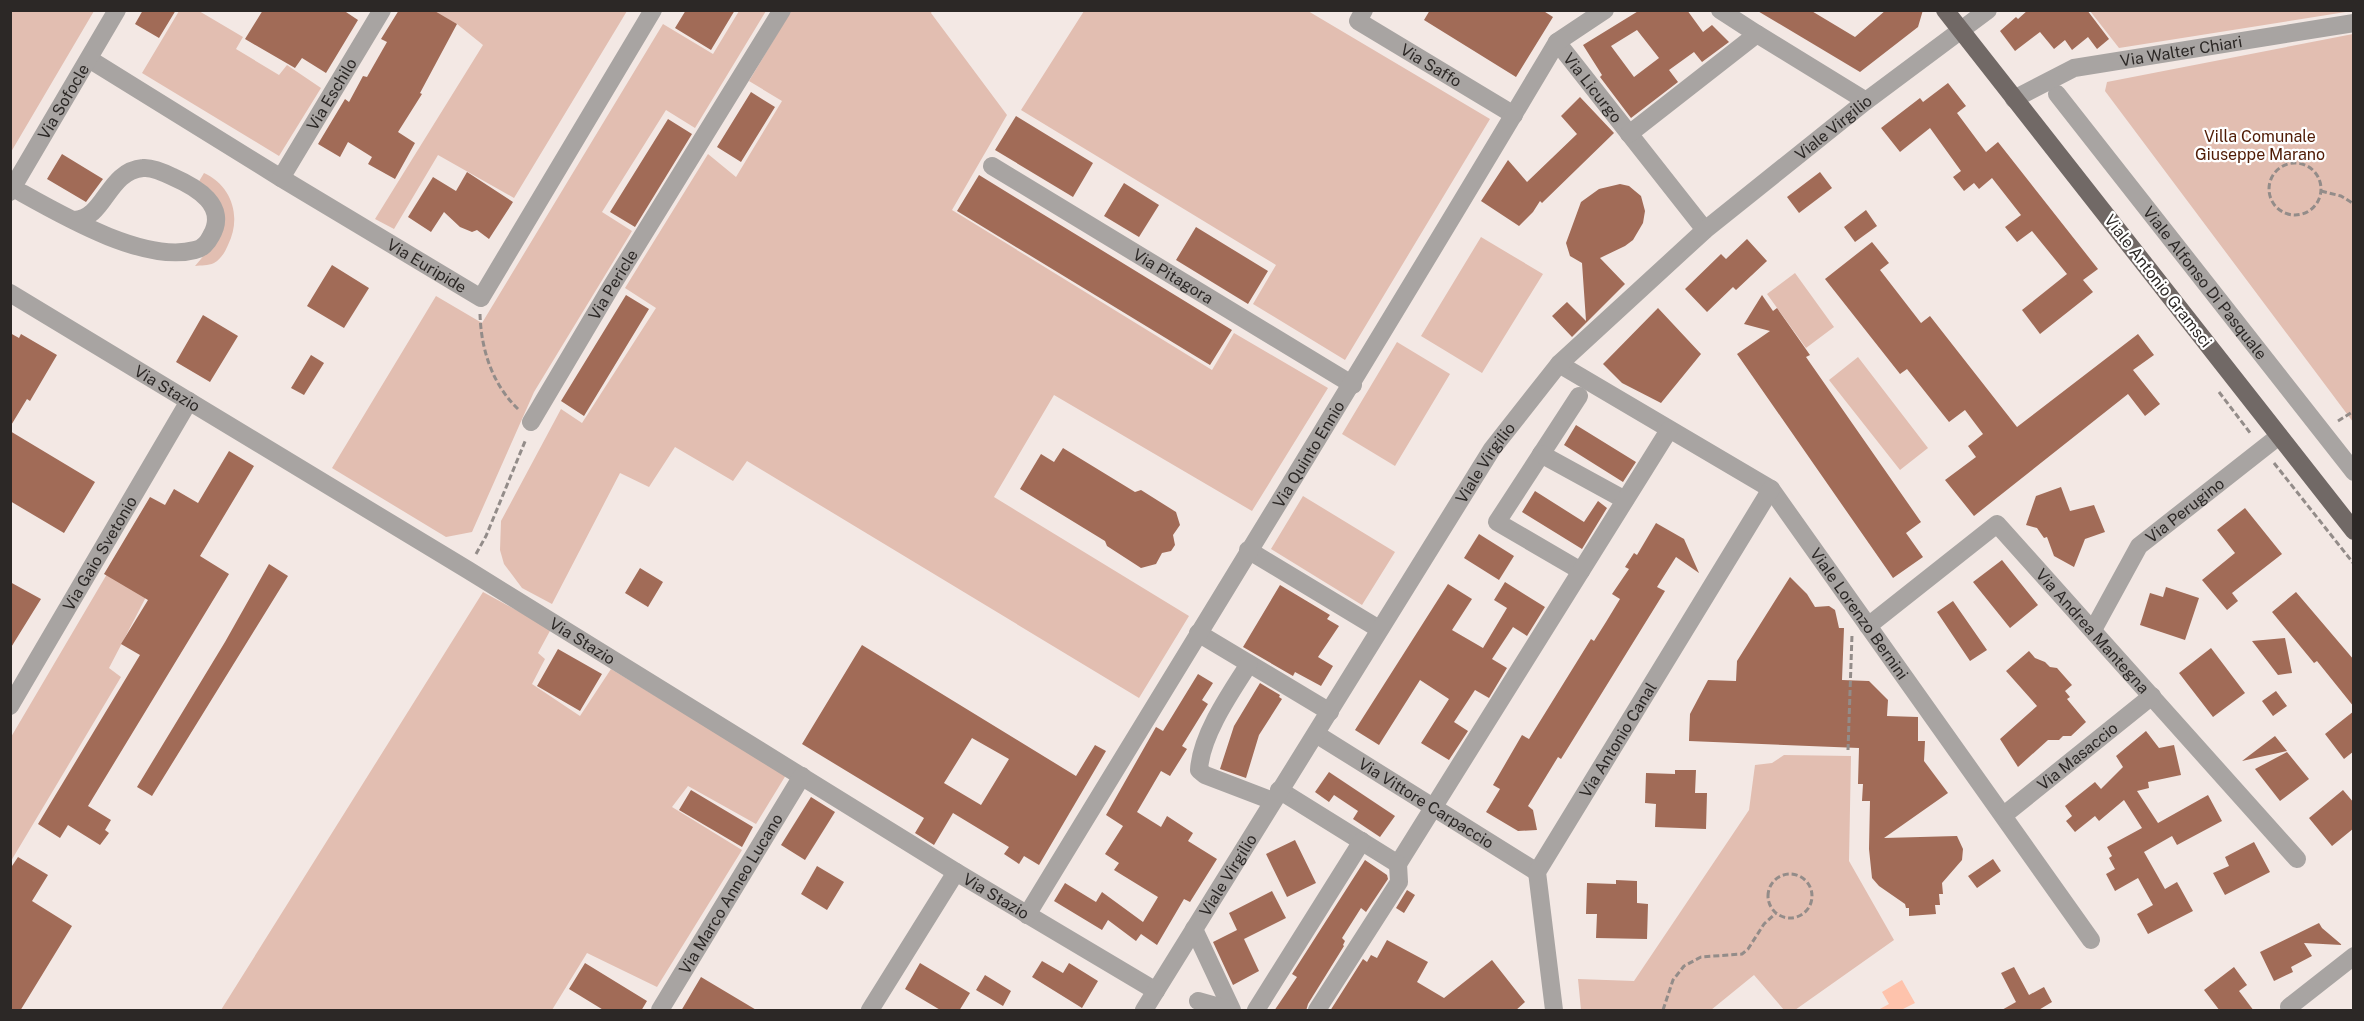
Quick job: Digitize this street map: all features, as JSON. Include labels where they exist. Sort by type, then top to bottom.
[{"type":"main road","name":"Viale Antonio Gramsci","points":[[1945,10],[2354,531]]},
{"type":"street","name":"Via Sofocle","points":[[12,190],[117,10]]},
{"type":"street","name":"Via Eschilo","points":[[281,178],[382,10]]},
{"type":"street","name":"Via Euripide","points":[[89,59],[481,298],[653,10]]},
{"type":"street","name":"Via Pericle","points":[[531,422],[617,277],[782,10]]},
{"type":"street","name":"Via Saffo","points":[[1364,10],[1358,21],[1514,115]]},
{"type":"street","name":"Via Quinto Ennio","points":[[1027,915],[1248,550],[1353,385],[1557,42],[1605,10]]},
{"type":"street","points":[[1720,10],[1866,101]]},
{"type":"street","name":"Viale Virgilio","points":[[1144,1011],[1492,449],[1559,364],[1705,230],[1866,101],[1961,33],[1988,10]]},
{"type":"street","name":"Via Walter Chiari","points":[[2014,99],[2073,68],[2354,23]]},
{"type":"street","points":[[1629,134],[1757,34]]},
{"type":"street","name":"Via Licurgo","points":[[1557,42],[1705,230]]},
{"type":"street","name":"Viale Alfonso Di Pasquale","points":[[2056,94],[2354,472]]},
{"type":"street","name":"Via Pitagora","points":[[992,166],[1353,385]]},
{"type":"street","points":[[12,190],[114,240],[178,253],[198,250],[215,230],[216,219],[214,207],[205,195],[192,185],[164,172],[144,168],[123,174],[96,210],[84,220],[74,220]]},
{"type":"street","name":"Via Stazio","points":[[10,292],[468,570],[956,872],[1156,991]]},
{"type":"street","name":"Viale Lorenzo Bernini","points":[[1559,364],[1771,489],[2091,940]]},
{"type":"street","points":[[1579,396],[1497,522],[1581,571]]},
{"type":"street","name":"Via Gaio Svetonio","points":[[10,706],[189,401]]},
{"type":"street","points":[[1317,1011],[1399,882],[1398,864],[1670,430]]},
{"type":"street","name":"Via Perugino","points":[[2093,630],[2139,546],[2279,436]]},
{"type":"street","points":[[1541,454],[1625,500]]},
{"type":"street","name":"Via Antonio Canal","points":[[1537,872],[1771,489]]},
{"type":"street","name":"Via Andrea Mantegna","points":[[1868,626],[1998,524],[2297,859]]},
{"type":"street","points":[[1248,550],[1379,629]]},
{"type":"street","points":[[1198,633],[1330,712]]},
{"type":"street","points":[[1249,664],[1221,708],[1200,759],[1199,770],[1205,775],[1276,795],[1362,841],[1398,864]]},
{"type":"street","name":"Via Masaccio","points":[[2004,815],[2152,696]]},
{"type":"street","name":"Via Vittore Carpaccio","points":[[1316,734],[1537,872]]},
{"type":"street","name":"Via Marco Anneo Lucano","points":[[660,1011],[802,776]]},
{"type":"street","points":[[1256,1011],[1362,841]]},
{"type":"street","points":[[870,1011],[956,872]]},
{"type":"street","points":[[1537,872],[1554,1011]]},
{"type":"street","points":[[1194,929],[1231,1011]]},
{"type":"street","points":[[2291,1011],[2289,1007],[2354,956]]},
{"type":"street","points":[[1198,1001],[1231,1011]]},
{"type":"path","points":[[2293,163],[2308,166],[2314,171],[2321,191],[2314,207],[2299,214],[2282,211],[2276,206],[2270,189],[2274,174],[2293,163]]},
{"type":"path","points":[[2321,191],[2341,196],[2354,204]]},
{"type":"path","points":[[468,570],[486,536],[523,448],[531,422],[514,405],[489,365],[481,339],[481,298]]},
{"type":"path","points":[[1848,750],[1853,607]]},
{"type":"path","points":[[1790,873],[1804,879],[1812,892],[1810,907],[1798,917],[1791,918],[1776,913],[1769,902],[1769,888],[1772,882],[1790,873]]},
{"type":"path","points":[[1663,1011],[1673,980],[1684,966],[1701,957],[1742,954],[1748,949],[1764,924],[1776,913]]},
{"type":"green space","points":[[10,11],[94,11],[11,152]]},
{"type":"green space","points":[[179,11],[199,11],[243,37],[236,49],[279,75],[287,65],[321,88],[279,156],[142,73]]},
{"type":"green space","points":[[433,11],[627,11],[514,198],[438,155],[394,229],[375,219],[483,45],[457,24]]},
{"type":"green space","points":[[739,11],[766,11],[695,128],[666,110],[602,212],[632,231],[534,392],[472,532],[446,537],[332,468],[436,296],[482,323],[663,24],[713,54]]},
{"type":"green space","points":[[791,11],[932,11],[931,13],[1007,115],[952,210],[1212,370],[1234,333],[1328,388],[1252,511],[1054,395],[994,497],[1189,616],[1139,698],[747,461],[733,481],[675,447],[649,487],[620,473],[552,604],[522,588],[504,564],[500,550],[501,521],[561,409],[582,423],[656,308],[625,288],[708,154],[736,177],[782,101],[749,81]]},
{"type":"green space","points":[[1084,11],[1308,11],[1490,119],[1345,360],[1253,304],[1276,265],[1021,110]]},
{"type":"green space","points":[[2090,11],[2352,11],[2119,48]]},
{"type":"green space","name":"Villa Comunale Giuseppe Marano","points":[[2354,34],[2353,422],[2105,91],[2107,82]]},
{"type":"green space","points":[[204,173],[222,186],[228,194],[234,213],[234,224],[228,245],[221,257],[212,264],[195,266],[217,240],[198,183]]},
{"type":"green space","points":[[1481,237],[1543,274],[1482,373],[1421,336]]},
{"type":"green space","points":[[1795,273],[1834,327],[1806,348],[1767,294]]},
{"type":"green space","points":[[1397,342],[1450,374],[1395,466],[1342,434]]},
{"type":"green space","points":[[1858,357],[1928,448],[1900,470],[1829,380]]},
{"type":"green space","points":[[1303,496],[1395,552],[1362,605],[1271,549]]},
{"type":"green space","points":[[107,574],[146,597],[109,668],[121,677],[11,861],[11,737]]},
{"type":"green space","points":[[483,592],[551,629],[538,653],[545,659],[532,684],[580,716],[611,669],[786,775],[756,824],[688,786],[672,807],[742,850],[657,987],[587,953],[552,1010],[221,1010]]},
{"type":"green space","points":[[1784,755],[1851,756],[1849,861],[1894,940],[1795,1010],[1784,1010],[1754,975],[1711,1010],[1581,1010],[1578,979],[1634,981],[1749,810],[1755,765],[1772,763]]},
{"type":"shaded area","points":[[1902,980],[1915,1003],[1901,1010],[1878,1010],[1889,1004],[1882,992]]},
{"type":"building","points":[[143,10],[176,10],[159,38],[135,24]]},
{"type":"building","points":[[263,10],[343,10],[358,20],[326,73],[302,58],[295,68],[245,39]]},
{"type":"building","points":[[399,10],[433,10],[457,24],[420,93],[422,94],[398,132],[415,143],[395,179],[368,164],[372,157],[348,142],[340,157],[318,144],[345,99],[349,102],[363,76],[367,77],[387,42],[381,39]]},
{"type":"building","points":[[686,10],[735,10],[711,50],[675,28]]},
{"type":"building","points":[[1430,10],[1542,10],[1553,17],[1516,77],[1424,20]]},
{"type":"building","points":[[1640,10],[1687,10],[1703,32],[1712,25],[1729,42],[1702,62],[1694,52],[1669,70],[1678,82],[1631,118],[1600,77],[1602,75],[1583,45]],"holes":[[[1637,30],[1659,58],[1634,77],[1611,46]]]},
{"type":"building","points":[[1756,10],[1810,10],[1855,37],[1886,10],[1923,10],[1918,27],[1860,72]]},
{"type":"building","points":[[2028,10],[2087,10],[2109,39],[2097,49],[2088,37],[2072,50],[2065,40],[2054,49],[2040,32],[2015,51],[2000,31]]},
{"type":"building","points":[[1948,83],[1966,106],[1957,113],[1986,152],[1998,142],[2098,269],[2083,280],[2093,292],[2040,334],[2022,310],[2067,274],[2032,231],[2017,242],[2005,227],[2021,215],[1992,178],[1979,189],[1974,183],[1964,191],[1953,177],[1961,171],[1930,128],[1900,152],[1881,128],[1920,98],[1923,102]]},
{"type":"building","points":[[751,92],[775,107],[741,162],[717,147]]},
{"type":"building","points":[[1580,97],[1614,133],[1542,203],[1540,201],[1519,226],[1481,201],[1508,160],[1527,182],[1577,134],[1561,116]]},
{"type":"building","points":[[1016,116],[1093,163],[1073,197],[995,150]]},
{"type":"building","points":[[668,119],[692,134],[635,227],[610,212]]},
{"type":"building","points":[[62,154],[103,179],[86,202],[47,179]]},
{"type":"building","points":[[467,172],[513,202],[489,239],[477,230],[472,232],[460,227],[444,212],[431,232],[408,217],[433,177],[456,191]]},
{"type":"building","points":[[1820,172],[1832,188],[1799,213],[1787,197]]},
{"type":"building","points":[[979,175],[1232,330],[1210,365],[957,211]]},
{"type":"building","points":[[1124,183],[1159,205],[1139,237],[1104,216]]},
{"type":"building","points":[[1620,184],[1629,186],[1641,196],[1645,211],[1643,223],[1633,240],[1600,258],[1625,284],[1572,337],[1552,316],[1567,302],[1586,321],[1582,263],[1570,256],[1566,243],[1581,202],[1599,189]]},
{"type":"building","points":[[1866,210],[1877,226],[1855,242],[1844,227]]},
{"type":"building","points":[[1196,227],[1268,271],[1248,304],[1176,260]]},
{"type":"building","points":[[1747,239],[1767,261],[1736,290],[1733,287],[1707,312],[1685,289],[1721,254],[1726,259]]},
{"type":"building","points":[[1872,242],[1889,263],[1880,270],[1921,323],[1930,316],[2017,427],[2138,334],[2154,355],[2133,370],[2160,404],[2145,416],[2128,394],[1974,516],[1945,480],[1976,457],[1968,446],[1983,434],[1965,410],[1949,422],[1907,369],[1900,374],[1825,279]]},
{"type":"building","points":[[332,265],[369,288],[344,328],[307,306]]},
{"type":"building","points":[[626,295],[649,309],[584,416],[561,401]]},
{"type":"building","points":[[1762,295],[1773,311],[1777,308],[1810,355],[1806,357],[1921,522],[1906,533],[1923,557],[1893,578],[1737,354],[1770,331],[1744,324]]},
{"type":"building","points":[[1658,308],[1701,354],[1661,403],[1622,383],[1603,364]]},
{"type":"building","points":[[203,315],[238,336],[210,382],[176,362]]},
{"type":"building","points":[[10,333],[19,338],[21,334],[57,355],[30,401],[27,399],[10,427]]},
{"type":"building","points":[[311,355],[324,363],[304,395],[291,388]]},
{"type":"building","points":[[1576,425],[1636,462],[1623,482],[1564,445]]},
{"type":"building","points":[[10,431],[95,482],[64,533],[10,501]]},
{"type":"building","points":[[1063,448],[1135,492],[1141,490],[1176,512],[1180,525],[1173,535],[1175,545],[1171,551],[1162,553],[1156,564],[1141,568],[1107,546],[1105,541],[1020,489],[1041,454],[1054,462]]},
{"type":"building","points":[[229,451],[254,466],[200,556],[229,574],[88,806],[111,820],[105,830],[109,833],[100,845],[68,825],[60,838],[38,824],[140,655],[121,644],[148,600],[104,574],[150,497],[165,505],[174,489],[198,503]]},
{"type":"building","points":[[2061,487],[2070,511],[2094,505],[2105,532],[2085,539],[2074,567],[2054,556],[2047,537],[2044,538],[2037,528],[2026,525],[2036,496]]},
{"type":"building","points":[[1535,491],[1584,522],[1598,501],[1607,508],[1582,549],[1522,512]]},
{"type":"building","points":[[2245,508],[2282,554],[2232,593],[2238,601],[2227,610],[2202,580],[2235,553],[2217,530]]},
{"type":"building","points":[[1656,523],[1684,539],[1699,573],[1676,557],[1657,587],[1665,591],[1561,759],[1558,757],[1528,806],[1533,810],[1537,830],[1518,831],[1486,812],[1500,789],[1493,785],[1522,735],[1529,739],[1591,639],[1594,641],[1606,622],[1620,599],[1612,594],[1629,569],[1625,567],[1634,553],[1637,555]]},
{"type":"building","points":[[1479,534],[1514,556],[1499,580],[1464,558]]},
{"type":"building","points":[[2002,560],[2038,605],[2010,628],[1973,582]]},
{"type":"building","points":[[269,564],[288,576],[152,796],[137,787],[225,642]]},
{"type":"building","points":[[640,568],[663,582],[648,607],[625,593]]},
{"type":"building","points":[[1790,577],[1807,594],[1815,607],[1829,606],[1835,610],[1839,628],[1844,628],[1842,680],[1869,681],[1888,700],[1887,716],[1918,717],[1918,741],[1925,741],[1924,761],[1948,793],[1884,838],[1957,836],[1963,849],[1962,860],[1942,883],[1943,894],[1939,894],[1940,905],[1935,905],[1936,914],[1909,916],[1909,908],[1906,908],[1905,904],[1879,886],[1872,878],[1869,849],[1870,801],[1862,801],[1863,784],[1858,784],[1859,748],[1689,741],[1690,714],[1708,680],[1736,681],[1737,661]]},
{"type":"building","points":[[10,582],[41,599],[10,649]]},
{"type":"building","points":[[1505,582],[1545,607],[1527,636],[1513,627],[1492,659],[1507,668],[1489,698],[1475,690],[1454,722],[1468,731],[1449,760],[1421,743],[1449,699],[1420,680],[1379,745],[1355,730],[1448,584],[1472,599],[1452,630],[1483,648],[1507,608],[1494,600]]},
{"type":"building","points":[[1280,585],[1330,615],[1327,619],[1339,626],[1318,657],[1333,666],[1321,686],[1295,672],[1293,676],[1243,647]]},
{"type":"building","points":[[2166,587],[2199,598],[2185,640],[2140,625],[2150,593],[2163,597]]},
{"type":"building","points":[[2296,592],[2354,660],[2354,707],[2317,661],[2314,663],[2272,612]]},
{"type":"building","points":[[1953,601],[1987,650],[1970,661],[1937,612]]},
{"type":"building","points":[[2285,638],[2292,673],[2278,675],[2252,641]]},
{"type":"building","points":[[862,645],[1076,776],[1095,745],[1106,751],[1039,865],[1024,856],[1019,864],[1004,854],[1009,847],[953,813],[934,845],[915,833],[924,818],[802,744]],"holes":[[[972,738],[1009,759],[981,805],[944,783]]]},
{"type":"building","points":[[2211,648],[2245,693],[2213,717],[2179,673]]},
{"type":"building","points":[[558,649],[602,674],[580,711],[537,686]]},
{"type":"building","points":[[2029,651],[2035,658],[2050,667],[2057,668],[2072,685],[2065,691],[2070,697],[2067,699],[2086,722],[2071,736],[2063,736],[2059,740],[2048,740],[2018,767],[2000,739],[2037,706],[2006,671]]},
{"type":"building","points":[[1198,674],[1213,683],[1202,700],[1208,704],[1182,746],[1187,749],[1170,776],[1161,771],[1137,812],[1161,827],[1167,816],[1193,833],[1188,841],[1217,859],[1190,902],[1184,899],[1157,945],[1141,934],[1136,941],[1108,920],[1102,930],[1054,901],[1065,883],[1096,902],[1102,892],[1143,922],[1158,897],[1114,870],[1119,863],[1105,854],[1123,826],[1106,815],[1156,727],[1163,731]]},
{"type":"building","points":[[1260,683],[1280,695],[1282,699],[1259,735],[1246,778],[1220,769],[1234,726]]},
{"type":"building","points":[[2276,691],[2287,706],[2273,716],[2262,701]]},
{"type":"building","points":[[2354,711],[2354,751],[2344,759],[2325,734]]},
{"type":"building","points":[[2146,731],[2159,748],[2174,745],[2181,775],[2148,782],[2149,788],[2137,791],[2158,823],[2208,795],[2222,821],[2177,845],[2172,836],[2144,852],[2165,889],[2177,882],[2193,911],[2148,934],[2137,914],[2153,905],[2138,878],[2115,891],[2106,874],[2115,869],[2109,858],[2112,856],[2107,847],[2142,828],[2124,800],[2099,821],[2095,816],[2075,832],[2066,821],[2072,816],[2065,806],[2095,782],[2101,789],[2123,767],[2116,756]]},
{"type":"building","points":[[2275,736],[2287,751],[2242,761]]},
{"type":"building","points":[[2287,752],[2309,779],[2280,801],[2255,769]]},
{"type":"building","points":[[1675,770],[1696,770],[1695,793],[1707,793],[1706,829],[1655,827],[1656,804],[1645,803],[1646,773],[1675,774]]},
{"type":"building","points":[[1329,772],[1395,816],[1380,837],[1353,819],[1358,811],[1334,795],[1329,802],[1315,792]]},
{"type":"building","points":[[691,790],[753,827],[742,847],[679,810]]},
{"type":"building","points":[[2343,790],[2354,803],[2354,828],[2332,846],[2309,818]]},
{"type":"building","points":[[811,797],[835,812],[805,860],[781,845]]},
{"type":"building","points":[[1295,840],[1316,883],[1287,897],[1266,854]]},
{"type":"building","points":[[2254,842],[2270,872],[2225,895],[2213,873],[2229,866],[2225,857]]},
{"type":"building","points":[[18,857],[48,875],[32,901],[72,926],[20,1011],[10,1011],[10,869]]},
{"type":"building","points":[[1993,859],[2001,871],[1977,888],[1968,876]]},
{"type":"building","points":[[1365,860],[1387,875],[1388,879],[1366,912],[1361,908],[1342,938],[1345,941],[1344,946],[1308,1004],[1306,1011],[1274,1011],[1297,977],[1292,974]]},
{"type":"building","points":[[817,866],[844,882],[827,910],[801,894]]},
{"type":"building","points":[[1616,880],[1637,881],[1637,903],[1648,904],[1647,939],[1596,938],[1597,914],[1586,914],[1587,883],[1616,884]]},
{"type":"building","points":[[1407,890],[1415,895],[1404,913],[1396,908]]},
{"type":"building","points":[[1272,891],[1286,918],[1244,939],[1259,971],[1233,985],[1213,942],[1237,930],[1229,913]]},
{"type":"building","points":[[2319,923],[2342,945],[2304,943],[2312,956],[2291,967],[2293,972],[2274,981],[2260,952]]},
{"type":"building","points":[[1387,940],[1428,962],[1417,982],[1444,998],[1492,960],[1525,1002],[1515,1011],[1330,1011],[1363,959],[1367,962],[1371,955],[1377,958]]},
{"type":"building","points":[[1042,961],[1063,973],[1069,963],[1098,981],[1082,1008],[1032,977]]},
{"type":"building","points":[[585,963],[647,1001],[641,1011],[605,1011],[569,989]]},
{"type":"building","points":[[920,963],[970,993],[959,1011],[942,1011],[905,989]]},
{"type":"building","points":[[2014,967],[2029,995],[2044,987],[2052,1002],[2037,1011],[2000,1011],[2016,1002],[2001,973]]},
{"type":"building","points":[[2234,967],[2247,985],[2239,991],[2254,1011],[2220,1011],[2204,990]]},
{"type":"building","points":[[985,975],[1011,991],[1003,1006],[976,990]]},
{"type":"building","points":[[701,977],[758,1011],[681,1011]]}]
